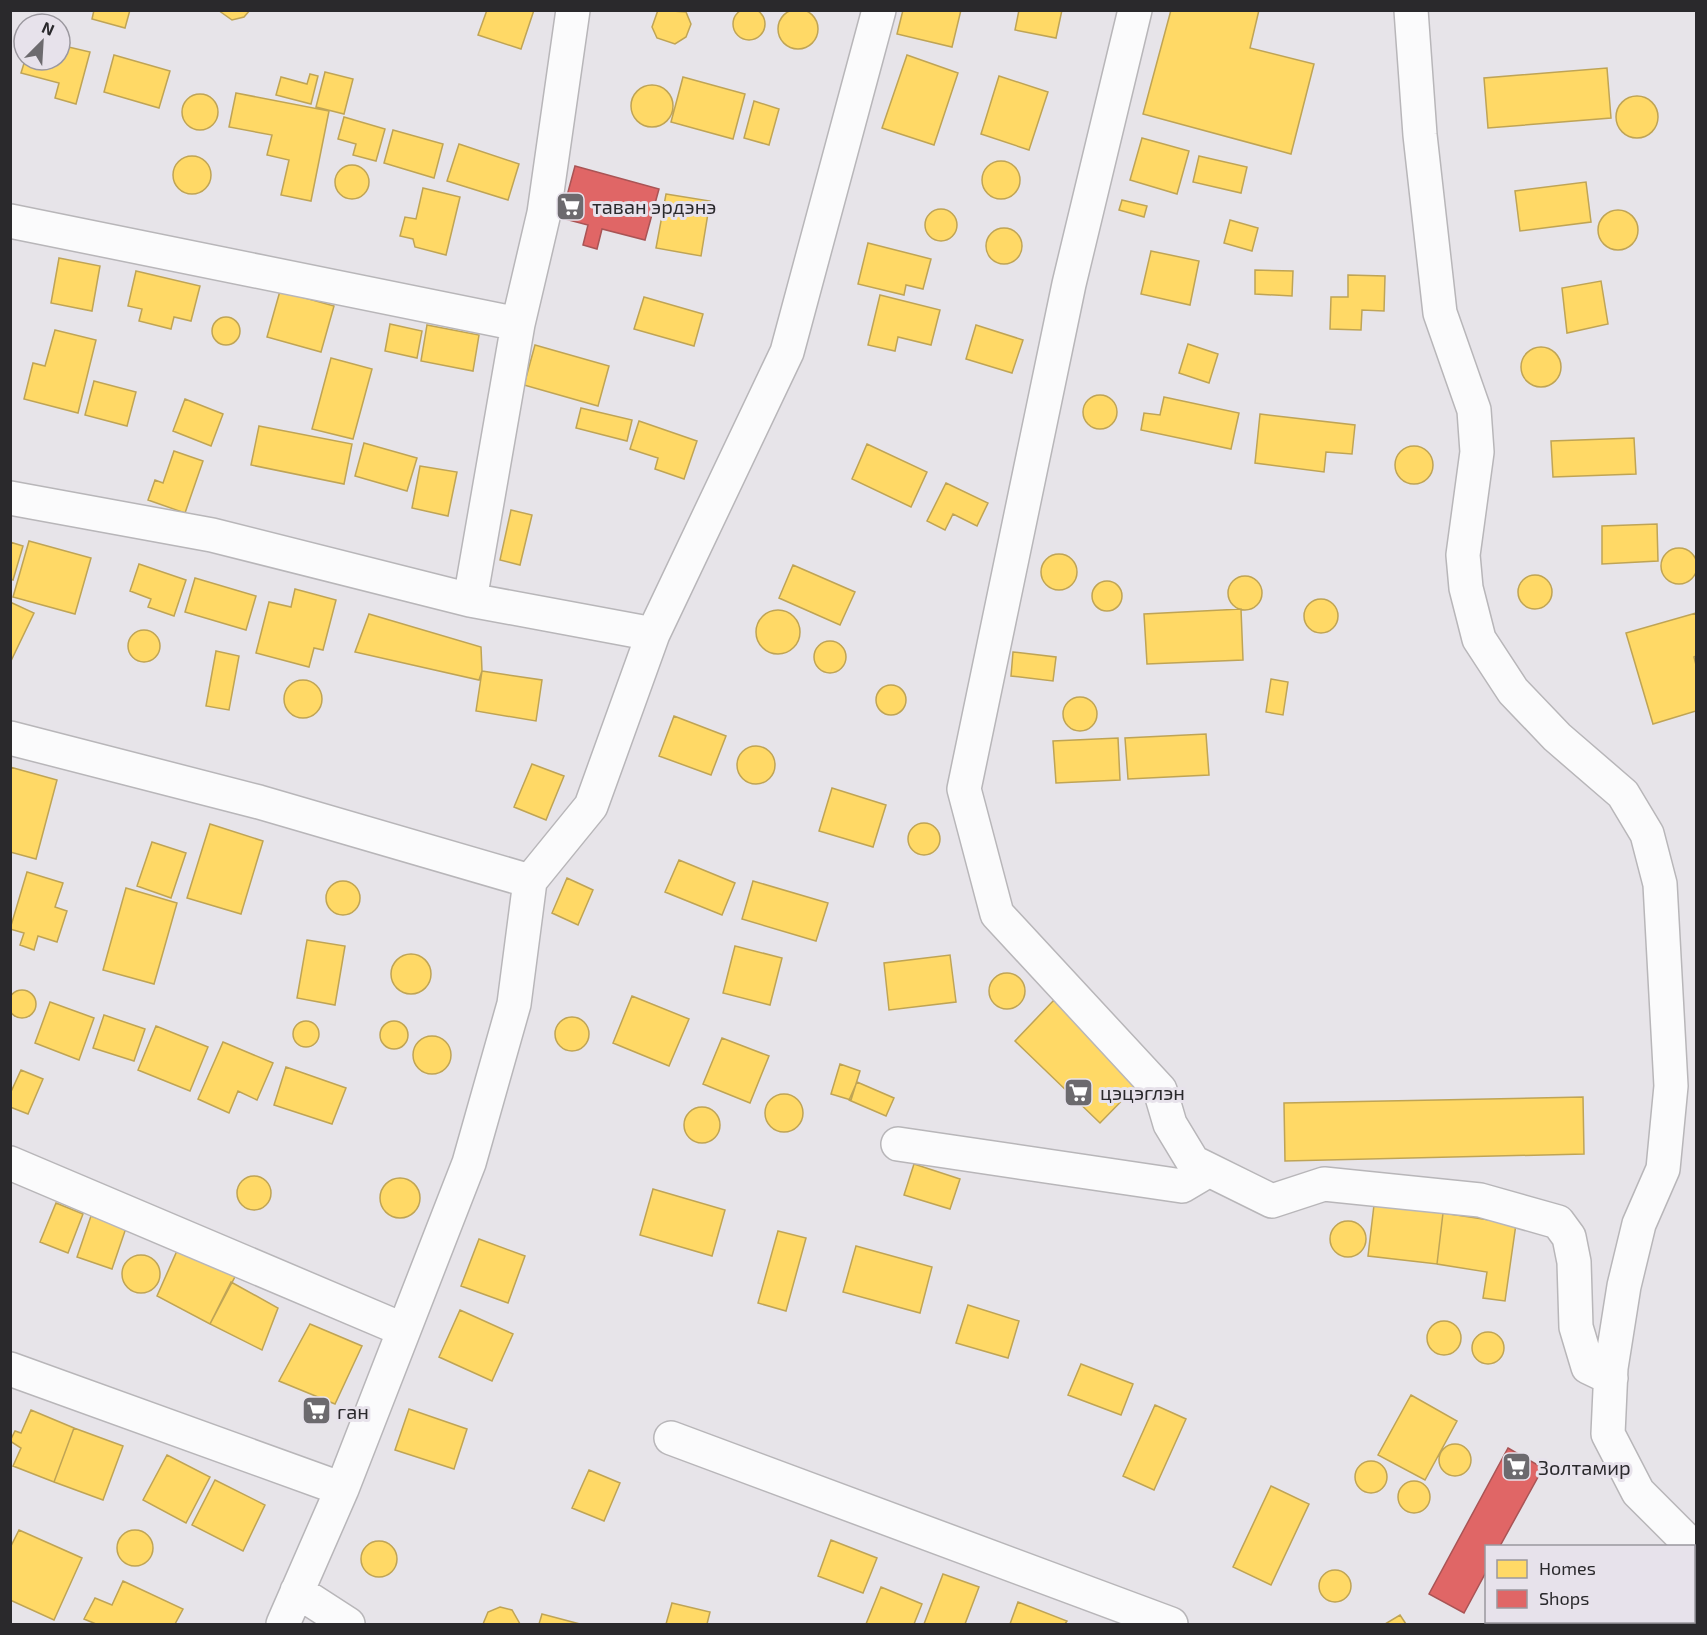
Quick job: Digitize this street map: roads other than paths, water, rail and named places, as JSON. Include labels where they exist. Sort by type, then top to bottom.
[{"type":"street","points":[[470,600],[518,324],[544,213],[573,10]]},
{"type":"street","points":[[283,1624],[342,1489],[469,1163],[514,1004],[530,880],[591,806],[653,634],[787,352],[879,10]]},
{"type":"street","points":[[1135,10],[1069,284],[964,789],[998,914],[1160,1090],[1170,1124],[1193,1162],[1272,1201],[1324,1184],[1480,1200],[1558,1222],[1569,1237],[1574,1262],[1576,1327],[1588,1367],[1611,1378]]},
{"type":"street","points":[[1411,10],[1420,135],[1440,313],[1474,410],[1477,452],[1463,555],[1466,588],[1479,639],[1513,691],[1557,737],[1623,794],[1647,834],[1660,885],[1671,1086],[1663,1169],[1639,1224],[1624,1286],[1611,1378],[1608,1434],[1638,1492],[1691,1545]]},
{"type":"street","points":[[10,221],[518,324]]},
{"type":"street","points":[[10,498],[212,535],[470,600],[653,634]]},
{"type":"street","points":[[10,738],[260,802],[530,880]]},
{"type":"street","points":[[898,1144],[1182,1186],[1209,1170]]},
{"type":"street","points":[[10,1163],[404,1330]]},
{"type":"street","points":[[10,1369],[342,1489]]},
{"type":"street","points":[[671,1438],[1171,1624]]},
{"type":"street","points":[[297,1591],[348,1624]]},
{"type":"place","name":"таван эрдэнэ","points":[[571,206]]},
{"type":"place","name":"цэцэглэн","points":[[1079,1092]]},
{"type":"place","name":"ган","points":[[316,1411]]},
{"type":"place","name":"Золтамир","points":[[1517,1467]]}]
